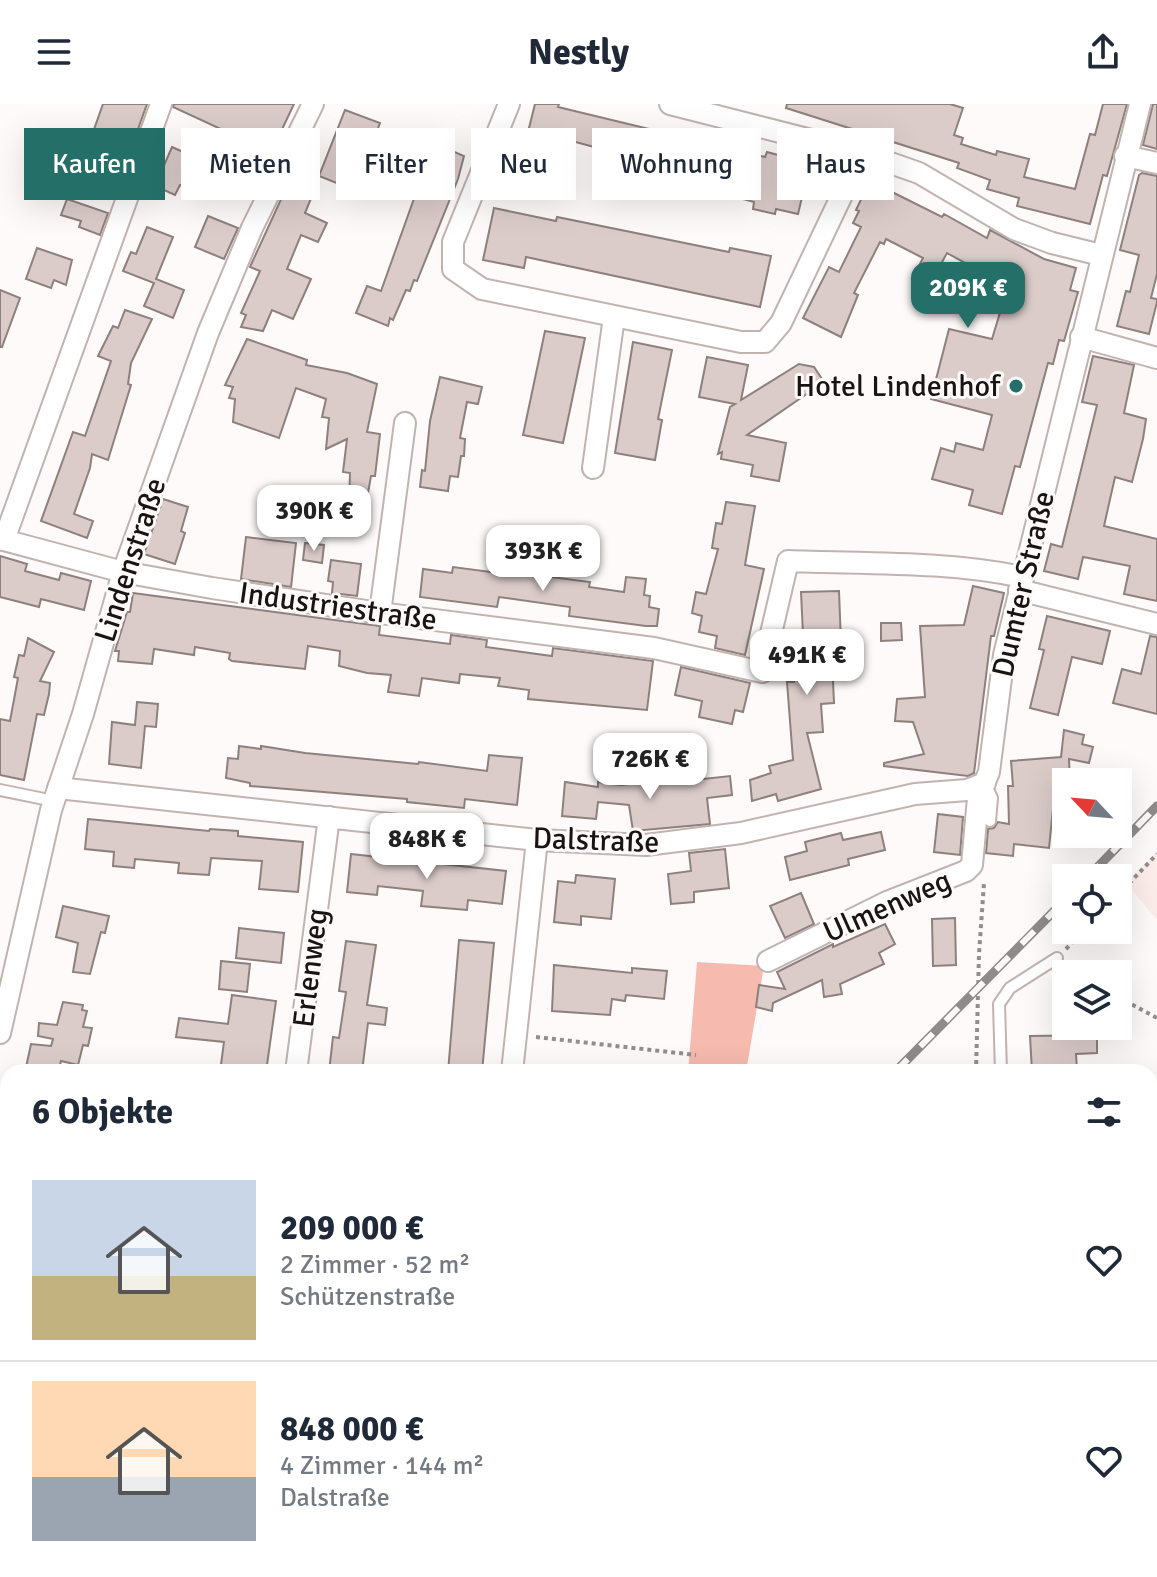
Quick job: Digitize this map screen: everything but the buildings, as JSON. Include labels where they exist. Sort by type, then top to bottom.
[{"type":"street","points":[[2,539],[161,104]]},
{"type":"street","name":"Lindenstraße","points":[[0,1033],[56,794],[83,714],[123,572],[208,333],[252,228],[313,104]]},
{"type":"street","points":[[509,104],[453,242],[453,269],[482,289],[741,342],[765,342],[781,323],[840,200]]},
{"type":"street","points":[[670,104],[777,131]]},
{"type":"street","name":"Dumter Straße","points":[[985,783],[1004,655],[1020,584],[1140,104]]},
{"type":"street","points":[[1125,156],[1157,163]]},
{"type":"street","points":[[894,164],[919,173],[1014,229],[1052,243],[1101,255]]},
{"type":"street","points":[[593,468],[614,317]]},
{"type":"street","points":[[1081,337],[1157,358]]},
{"type":"street","points":[[380,613],[405,423]]},
{"type":"street","name":"Industriestraße","points":[[2,539],[123,572],[380,613],[654,648],[762,672],[788,561],[999,572],[1020,584]]},
{"type":"street","points":[[1020,584],[1157,624]]},
{"type":"street","name":"Dalstraße","points":[[56,794],[329,817],[537,840],[646,845],[741,833],[915,794],[967,790],[985,783]]},
{"type":"street","name":"Ulmenweg","points":[[768,961],[887,902],[966,871],[972,865],[978,798],[985,783]]},
{"type":"street","name":"Erlenweg","points":[[297,1064],[329,817]]},
{"type":"street","points":[[513,1064],[537,840]]},
{"type":"lane","name":"Dumter Straße","points":[[985,783],[992,798],[990,821]]},
{"type":"lane","points":[[0,790],[56,794]]},
{"type":"lane","points":[[1001,1064],[999,1004],[1010,988],[1057,958]]},
{"type":"path","points":[[1132,880],[1157,854]]},
{"type":"path","points":[[976,1064],[984,875]]},
{"type":"path","points":[[1057,958],[1070,944]]},
{"type":"path","points":[[1132,1005],[1157,1018]]},
{"type":"path","points":[[516,1035],[696,1055]]},
{"type":"shaded area","points":[[1157,852],[1157,920],[1132,890],[1132,877]]},
{"type":"shaded area","points":[[697,962],[764,966],[747,1064],[689,1064]]},
{"type":"railway","points":[[1101,864],[1157,806]]},
{"type":"railway","points":[[903,1064],[1052,913]]},
{"type":"place","name":"Hotel Lindenhof","points":[[1016,386]]}]
